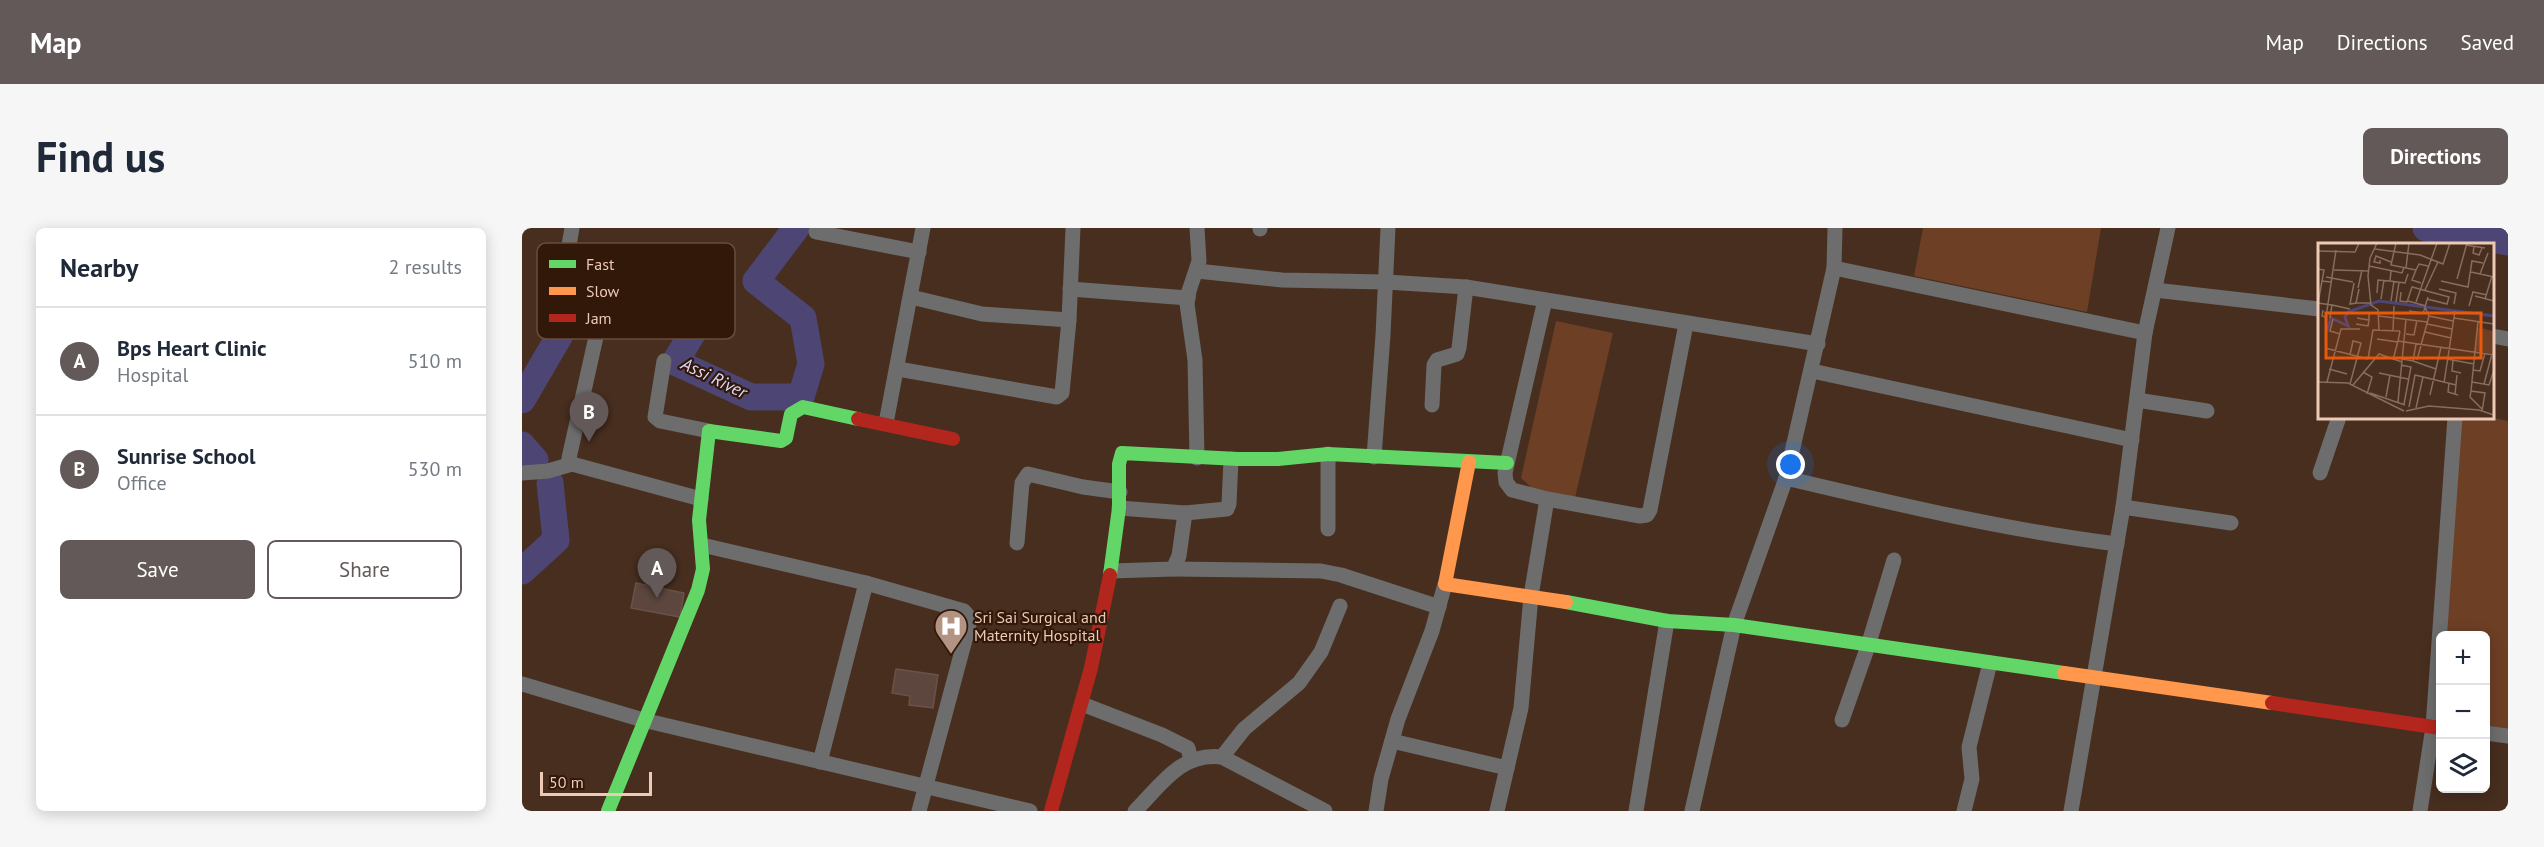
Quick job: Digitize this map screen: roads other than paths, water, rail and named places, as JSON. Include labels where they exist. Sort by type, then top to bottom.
[{"type":"street","points":[[569,243],[572,228]]},
{"type":"street","points":[[886,423],[923,228]]},
{"type":"street","points":[[898,369],[1057,397],[1062,393],[1069,320],[1073,228]]},
{"type":"street","points":[[1197,228],[1200,247],[1197,271],[1188,298],[1188,318],[1195,360],[1197,458]]},
{"type":"street","points":[[1374,457],[1388,228]]},
{"type":"street","points":[[1692,811],[1734,625],[1786,478],[1834,268],[1835,228]]},
{"type":"street","points":[[2071,811],[2092,677],[2123,507],[2145,333],[2168,228]]},
{"type":"street","points":[[816,232],[919,252]]},
{"type":"street","points":[[1834,268],[2145,333]]},
{"type":"street","points":[[1197,271],[1282,280],[1386,282],[1466,287],[1818,344]]},
{"type":"street","points":[[1432,405],[1434,365],[1437,360],[1457,354],[1459,348],[1466,287]]},
{"type":"street","points":[[1070,289],[1188,298]]},
{"type":"street","points":[[2155,290],[2318,309]]},
{"type":"street","points":[[911,297],[982,314],[1069,320]]},
{"type":"street","points":[[1545,300],[1507,463],[1506,482],[1512,490],[1547,500],[1640,516],[1647,515],[1650,510],[1686,324]]},
{"type":"street","points":[[2493,336],[2508,339]]},
{"type":"street","points":[[572,464],[569,450],[595,339]]},
{"type":"street","points":[[664,361],[655,417],[660,422],[781,441],[786,438],[791,413],[795,408],[803,407],[953,439]]},
{"type":"street","points":[[1812,371],[2132,440]]},
{"type":"street","points":[[2137,399],[2207,411]]},
{"type":"street","points":[[2320,473],[2338,418]]},
{"type":"street","points":[[2440,685],[2456,418]]},
{"type":"street","points":[[608,811],[643,720],[698,590],[703,569],[699,520],[709,431]]},
{"type":"street","points":[[1051,811],[1082,704],[1111,572],[1119,508],[1119,464],[1122,453],[1232,459],[1278,459],[1328,454],[1507,463]]},
{"type":"street","points":[[1328,454],[1328,529]]},
{"type":"street","points":[[1119,508],[1185,513],[1227,509],[1232,459]]},
{"type":"street","points":[[1376,811],[1381,779],[1398,718],[1418,670],[1439,607],[1469,462]]},
{"type":"street","points":[[522,473],[548,471],[572,464],[701,499]]},
{"type":"street","points":[[1017,543],[1022,483],[1028,474],[1083,487],[1120,492]]},
{"type":"street","points":[[1786,478],[1931,513],[2049,536],[2117,544]]},
{"type":"street","points":[[1497,811],[1521,708],[1532,596],[1547,500]]},
{"type":"street","points":[[2123,507],[2231,523]]},
{"type":"street","points":[[1173,569],[1179,556],[1185,513]]},
{"type":"street","points":[[702,544],[866,583],[964,611],[969,617],[919,811]]},
{"type":"street","points":[[1842,720],[1868,646],[1894,560]]},
{"type":"street","points":[[1111,572],[1173,569],[1321,572],[1341,575],[1439,607]]},
{"type":"street","points":[[820,762],[866,583]]},
{"type":"street","points":[[1445,584],[1532,596],[1667,621],[1734,625],[2436,728]]},
{"type":"street","points":[[1222,757],[1244,729],[1299,683],[1321,652],[1340,606]]},
{"type":"street","points":[[1636,811],[1667,621]]},
{"type":"street","points":[[1964,811],[1972,779],[1970,747],[1990,663]]},
{"type":"street","points":[[522,684],[643,720],[1030,811]]},
{"type":"street","points":[[1082,704],[1162,735],[1188,748],[1191,760]]},
{"type":"street","points":[[2420,811],[2436,733]]},
{"type":"street","points":[[2490,734],[2508,736]]},
{"type":"street","points":[[1392,741],[1507,768]]},
{"type":"street","points":[[1136,811],[1173,772],[1191,760],[1205,755],[1222,757],[1325,811]]},
{"type":"waterway","name":"Assi River","points":[[689,339],[675,362],[751,397],[801,397],[811,364],[803,318],[756,281],[796,228]]},
{"type":"waterway","name":"Assi River","points":[[2426,228],[2508,242]]},
{"type":"waterway","name":"Assi River","points":[[522,400],[558,339]]},
{"type":"waterway","name":"Assi River","points":[[522,445],[535,460]]},
{"type":"waterway","name":"Assi River","points":[[522,571],[556,540],[550,483]]},
{"type":"place","name":"Sunrise School","points":[[589,442]]},
{"type":"place","name":"Bps Heart Clinic","points":[[657,598]]},
{"type":"place","name":"Sri Sai Surgical and Maternity Hospital","points":[[951,655]]}]
